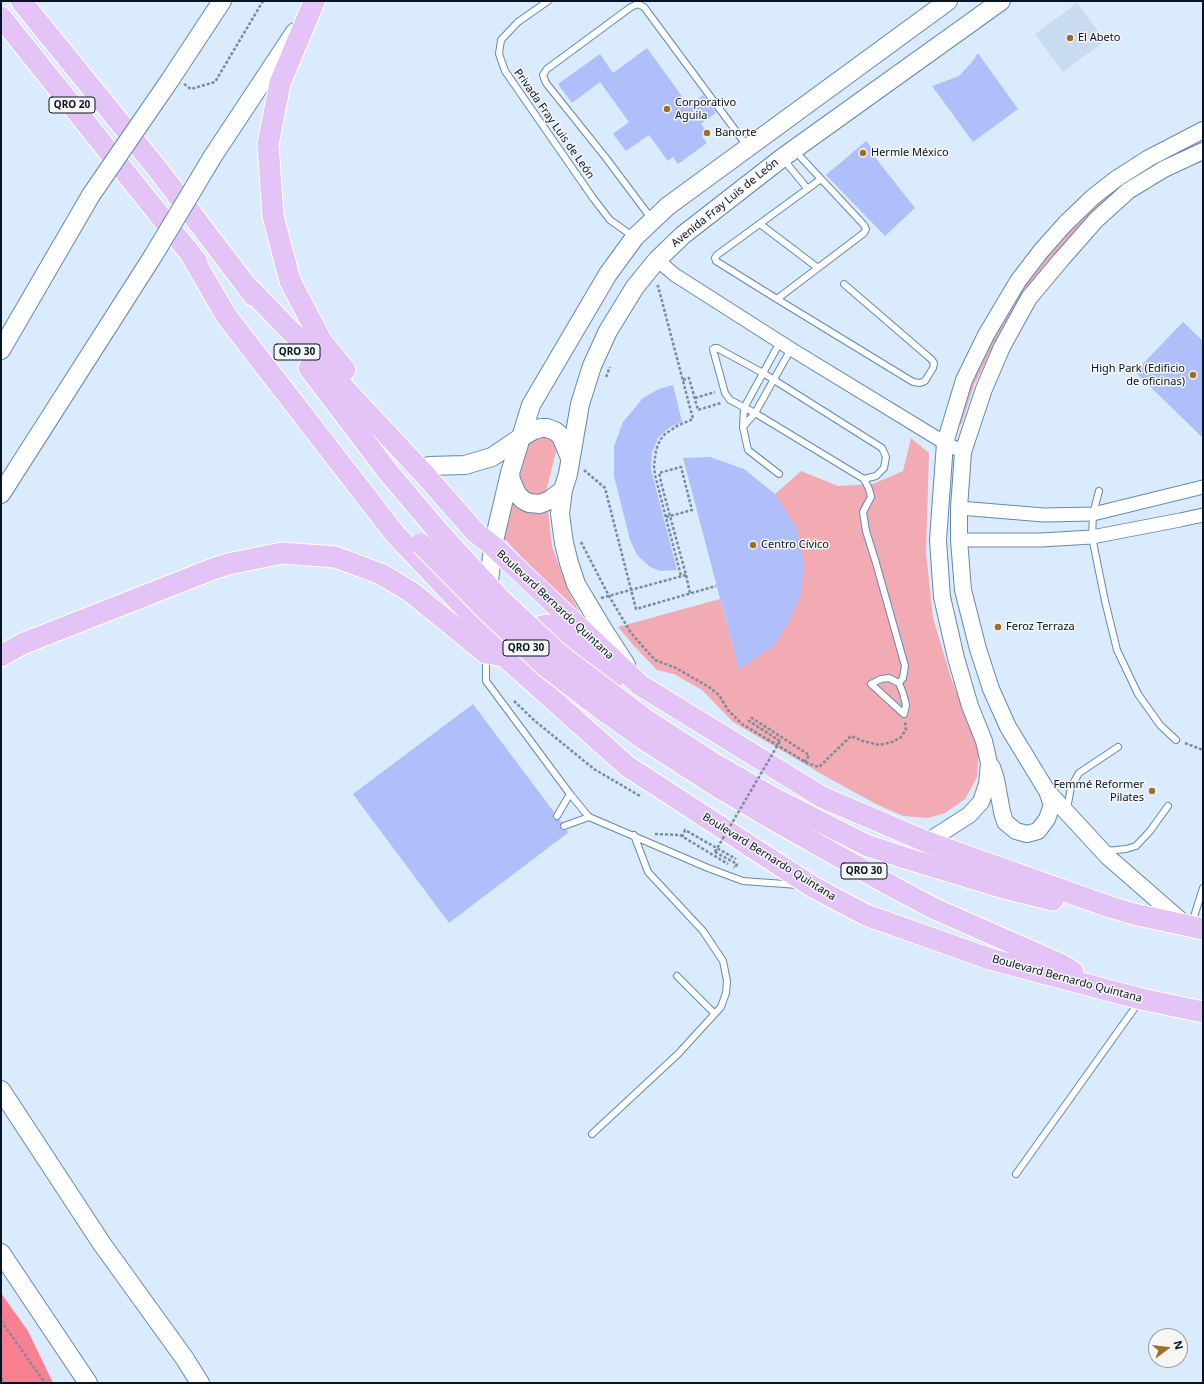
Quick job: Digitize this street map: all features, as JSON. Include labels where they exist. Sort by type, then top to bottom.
[{"type":"highway","name":"QRO 20","points":[[21,1],[159,171]]},
{"type":"highway","points":[[315,1],[280,83],[268,144],[272,216],[290,281],[322,342],[367,397],[473,516],[493,546]]},
{"type":"highway","name":"QRO 20","points":[[1,17],[143,193]]},
{"type":"highway","name":"QRO 30","points":[[159,171],[388,472],[437,530],[501,600],[555,650],[644,728],[718,787],[781,824],[935,909],[1060,964],[1096,986]]},
{"type":"highway","name":"QRO 30","points":[[143,193],[406,528],[487,611],[545,666],[600,708],[644,728],[713,763],[770,796],[866,845],[1004,888],[1057,900],[1110,907]]},
{"type":"highway","name":"Boulevard Bernardo Quintana","points":[[188,250],[226,317],[395,534],[484,628],[495,655],[552,700],[627,766],[813,887],[866,916],[990,959],[1141,999],[1203,1012]]},
{"type":"highway","points":[[245,284],[426,476],[475,532],[493,546]]},
{"type":"highway","name":"Boulevard Bernardo Quintana","points":[[493,546],[640,686],[822,797],[927,842],[1110,907],[1193,927]]},
{"type":"highway","points":[[1,656],[22,644],[213,569],[228,564],[282,553],[335,557],[381,574],[411,592],[495,655]]},
{"type":"highway","points":[[552,700],[529,658],[527,642],[528,633],[536,628],[546,625],[556,629],[633,696],[798,800],[822,797]]},
{"type":"main road","points":[[1,350],[91,195],[172,78],[222,1]]},
{"type":"main road","points":[[1,494],[153,256],[213,156],[315,1]]},
{"type":"main road","points":[[484,628],[493,546],[510,473],[531,405],[612,269],[635,237],[668,206],[948,1]]},
{"type":"main road","name":"Avenida Fray Luis de León","points":[[640,686],[604,631],[576,584],[563,537],[560,514],[563,490],[568,474],[576,462],[580,404],[592,366],[605,338],[634,287],[657,260],[683,235],[788,154],[1001,1]]},
{"type":"main road","points":[[881,51],[896,75]]},
{"type":"main road","points":[[429,466],[465,465],[492,457],[520,438],[534,430],[541,428],[547,428],[555,431],[561,436],[576,462]]},
{"type":"main road","points":[[510,473],[511,480],[517,494],[522,500],[529,503],[540,504],[550,500],[563,490]]},
{"type":"main road","points":[[1,1090],[102,1244],[185,1359],[200,1383]]},
{"type":"main road","points":[[1,1253],[88,1383]]},
{"type":"main road","points":[[185,1359],[195,1383]]},
{"type":"street","points":[[1047,791],[1052,805],[1047,819],[1038,831],[1027,834],[1016,831],[1005,822],[996,779],[984,741],[970,706],[960,672],[942,597],[938,540],[945,444],[964,380],[973,361],[986,335],[1018,281],[1041,251],[1093,197],[1116,178],[1149,158],[1203,130]]},
{"type":"street","points":[[1193,927],[1102,851],[1047,791],[1008,727],[990,689],[963,590],[959,540],[959,508],[964,452],[984,389],[1002,347],[1029,298],[1096,220],[1128,191],[1164,169],[1203,151]]},
{"type":"street","points":[[657,260],[675,275],[786,345],[945,444],[964,452]]},
{"type":"street","points":[[959,508],[1044,515],[1093,514],[1203,487]]},
{"type":"street","points":[[959,540],[1041,540],[1092,537],[1203,515]]},
{"type":"street","points":[[927,842],[969,815],[981,802],[987,784],[989,763],[988,756]]},
{"type":"lane","name":"Privada Fray Luis de León","points":[[548,1],[518,22],[500,40],[499,54],[506,72],[593,198],[610,220],[635,237]]},
{"type":"lane","points":[[652,220],[606,158],[546,83],[543,75],[547,69],[631,7],[638,4],[644,7],[747,147]]},
{"type":"lane","points":[[777,299],[864,233],[866,229],[821,179],[788,154]]},
{"type":"lane","points":[[788,154],[807,188]]},
{"type":"lane","points":[[821,179],[717,255],[715,258],[716,261],[913,382],[920,383],[924,381],[933,368],[934,363],[931,359],[844,284]]},
{"type":"lane","points":[[760,224],[818,268]]},
{"type":"lane","points":[[779,474],[748,450],[742,427],[744,408],[763,373],[786,345]]},
{"type":"lane","points":[[742,427],[755,413],[773,380],[786,345]]},
{"type":"lane","points":[[864,479],[876,476],[884,468],[886,457],[882,448],[763,373],[717,348],[713,349],[725,393],[730,400],[755,413],[864,479],[869,489],[870,497],[863,512],[866,531],[905,666],[903,678],[898,683]]},
{"type":"lane","points":[[1099,491],[1093,514],[1092,537],[1117,650],[1138,694],[1160,725],[1176,740]]},
{"type":"lane","points":[[495,655],[486,681],[570,794],[589,817],[742,881],[813,887]]},
{"type":"lane","points":[[889,678],[898,683],[903,693],[906,705],[904,714],[871,684],[881,679],[889,678]]},
{"type":"lane","points":[[1066,812],[1071,787],[1079,773],[1118,746]]},
{"type":"lane","points":[[557,816],[570,794]]},
{"type":"lane","points":[[1102,851],[1126,849],[1136,846],[1150,831],[1168,806]]},
{"type":"lane","points":[[564,826],[589,817]]},
{"type":"lane","points":[[592,1134],[678,1054],[714,1014],[720,1006],[726,993],[727,981],[723,961],[703,931],[648,872],[634,835]]},
{"type":"lane","points":[[1193,927],[1203,888]]},
{"type":"lane","points":[[677,976],[714,1014]]},
{"type":"lane","points":[[1016,1174],[1141,999]]},
{"type":"path","points":[[172,78],[191,89],[215,82],[263,1]]},
{"type":"path","points":[[653,288],[658,286],[693,419],[677,426],[665,434],[660,440],[656,450],[654,466],[658,488],[681,576]]},
{"type":"path","points":[[604,384],[612,363]]},
{"type":"path","points":[[683,380],[689,378],[698,410],[730,400]]},
{"type":"path","points":[[694,398],[715,393],[713,387]]},
{"type":"path","points":[[576,462],[580,474]]},
{"type":"path","points":[[576,462],[604,488],[636,609],[716,586]]},
{"type":"path","points":[[666,517],[670,516],[692,510],[681,468],[659,473],[662,486],[670,516],[686,575],[690,593]]},
{"type":"path","points":[[658,488],[662,486]]},
{"type":"path","points":[[580,539],[609,596],[631,632],[655,660],[676,668],[709,687],[719,696],[728,710],[742,724],[807,764],[819,768],[851,736],[879,745],[900,738],[906,730],[904,714]]},
{"type":"path","points":[[587,602],[686,575]]},
{"type":"path","points":[[650,842],[652,834],[680,835],[735,868],[737,864],[715,852],[780,741],[749,722],[752,718],[809,755],[806,761],[780,746]]},
{"type":"path","points":[[1176,740],[1203,750]]},
{"type":"path","points":[[682,836],[685,830],[738,860],[740,857]]},
{"type":"path","points":[[1,1321],[45,1383]]},
{"type":"path","points":[[1,1378],[4,1383]]},
{"type":"shaded area","name":"El Abeto","points":[[1077,3],[1105,41],[1063,72],[1035,34]]},
{"type":"shaded area","points":[[1203,133],[1203,141],[1162,162],[1061,248],[1022,293],[974,385],[961,425],[956,423],[967,385],[993,328],[1053,245],[1114,185]]},
{"type":"shaded area","points":[[548,432],[557,448],[546,492],[552,546],[568,591],[591,633],[502,536],[523,439]]},
{"type":"shaded area","points":[[911,438],[929,453],[926,552],[933,618],[951,678],[979,750],[977,777],[965,799],[945,813],[928,818],[903,816],[876,804],[733,722],[702,690],[674,674],[657,670],[618,627],[720,599],[739,669],[775,494],[801,471],[838,486],[873,484],[903,471]]},
{"type":"shaded area","points":[[1,1293],[28,1331],[53,1383],[1,1383]]},
{"type":"building","name":"Corporativo Aguila","points":[[647,48],[689,106],[703,95],[716,113],[701,124],[707,132],[702,136],[707,143],[678,164],[673,157],[668,161],[649,135],[626,151],[613,134],[629,122],[600,82],[572,103],[558,84],[600,54],[613,73]]},
{"type":"building","points":[[978,53],[1018,109],[973,142],[932,86],[959,76]]},
{"type":"building","points":[[866,141],[877,154],[874,156],[915,208],[885,236],[826,175]]},
{"type":"building","points":[[1183,322],[1203,341],[1203,438],[1135,372]]},
{"type":"building","points":[[673,385],[682,422],[670,427],[658,438],[652,453],[651,469],[677,570],[660,571],[650,567],[637,555],[630,540],[614,476],[614,446],[623,422],[643,398],[659,389]]},
{"type":"building","name":"Centro Cívico","points":[[710,457],[744,469],[775,494],[796,527],[804,564],[800,597],[788,623],[774,645],[739,670],[683,458]]},
{"type":"building","points":[[473,704],[554,812],[553,819],[560,820],[562,822],[560,826],[561,829],[569,832],[449,923],[353,794]]},
{"type":"place","name":"El Abeto","points":[[1070,38]]},
{"type":"place","name":"Corporativo Aguila","points":[[667,109]]},
{"type":"place","name":"Banorte","points":[[707,133]]},
{"type":"place","name":"Hermle México","points":[[863,153]]},
{"type":"place","name":"High Park (Edificio de oficinas)","points":[[1193,375]]},
{"type":"place","name":"Centro Cívico","points":[[753,545]]},
{"type":"place","name":"Feroz Terraza","points":[[998,627]]},
{"type":"place","name":"Femmé Reformer Pilates","points":[[1152,791]]}]
